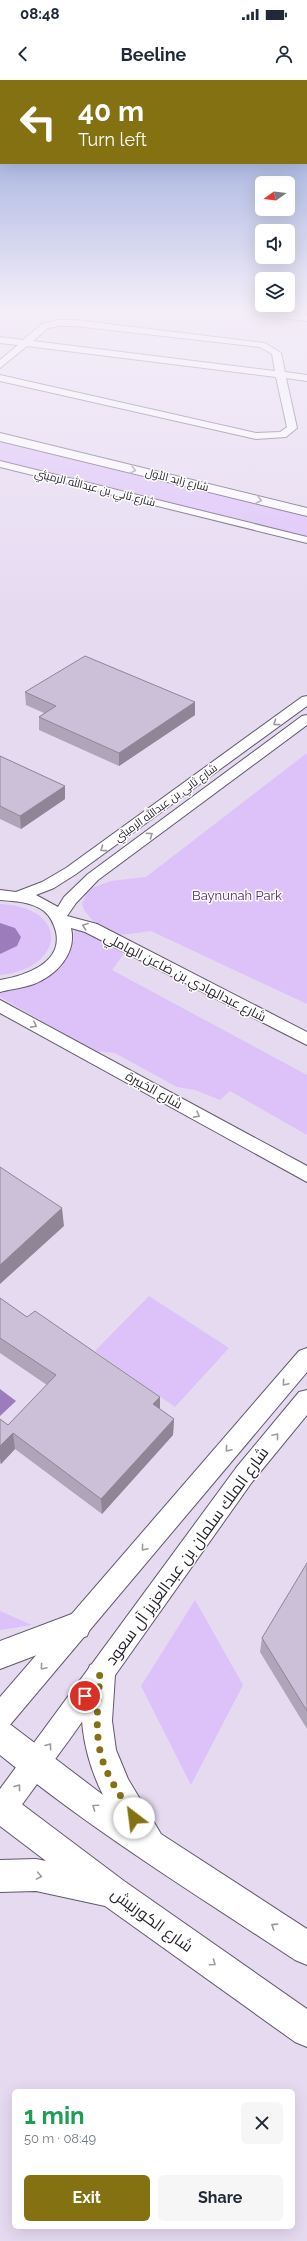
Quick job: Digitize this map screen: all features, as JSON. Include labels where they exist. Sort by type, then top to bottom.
[{"type":"main road","name":"شارع زايد الأول","points":[[0,427],[307,500]]},
{"type":"main road","name":"شارع زايد الأول","points":[[0,437],[307,512]]},
{"type":"main road","points":[[0,1655],[77,1626]]},
{"type":"main road","points":[[100,1675],[97,1727],[101,1754],[111,1779],[150,1845]]},
{"type":"main road","points":[[0,1736],[35,1765],[150,1845],[307,1948]]},
{"type":"main road","name":"شارع الكورنيش","points":[[1,1809],[113,1892],[307,2030]]},
{"type":"main road","points":[[0,1876],[36,1876],[113,1892]]},
{"type":"street","points":[[149,412],[251,435],[267,437],[286,434],[292,428],[289,412]]},
{"type":"street","name":"شارع ثاني بن عبدالله الرميثي","points":[[0,464],[307,540]]},
{"type":"street","name":"شارع ثاني بن عبدالله الرميثي","points":[[19,896],[48,885],[72,871],[307,700]]},
{"type":"street","name":"شارع ثاني بن عبدالله الرميثي","points":[[61,919],[70,900],[93,878],[307,719]]},
{"type":"street","points":[[0,882],[19,896]]},
{"type":"street","points":[[0,894],[19,896],[43,904],[61,919],[66,928],[66,941],[62,953],[57,961],[40,975],[28,980],[0,986]]},
{"type":"street","name":"شارع عبدالهادي بن ضاعن الهاملي","points":[[61,919],[90,928],[307,1039]]},
{"type":"street","name":"شارع الخبيرة","points":[[0,1006],[307,1175]]},
{"type":"street","name":"شارع الملك سلمان بن عبدالعزيز آل سعود","points":[[0,1717],[307,1357]]},
{"type":"street","name":"شارع الملك سلمان بن عبدالعزيز آل سعود","points":[[1,1809],[35,1765],[244,1475],[307,1399]]},
{"type":"green space","points":[[0,439],[307,516],[307,536],[0,461]]},
{"type":"green space","name":"Baynunah Park","points":[[307,753],[307,1004],[151,931],[121,935],[93,921],[84,910],[82,903],[89,889],[111,881],[146,877]]},
{"type":"green space","points":[[0,904],[23,908],[39,916],[48,926],[51,938],[47,951],[37,962],[22,970],[0,975]]},
{"type":"green space","points":[[75,926],[121,949],[123,955],[112,970],[307,1075],[307,1135],[230,1091],[220,1100],[195,1090],[177,1087],[115,1053],[97,1051],[84,1045],[0,997],[0,990],[30,982],[49,974],[65,961],[70,953],[74,940]]},
{"type":"green space","points":[[149,1296],[229,1348],[175,1407],[95,1351]]},
{"type":"green space","points":[[195,1600],[243,1685],[191,1785],[141,1686]]},
{"type":"green space","points":[[0,1611],[32,1625],[0,1630]]},
{"type":"shaded area","points":[[0,923],[15,928],[21,937],[17,946],[0,954]]},
{"type":"shaded area","points":[[0,1389],[16,1401],[0,1416]]},
{"type":"building","points":[[85,656],[195,702],[119,753],[39,717],[56,706],[25,692]]},
{"type":"building","points":[[0,756],[65,786],[20,816],[0,806]]},
{"type":"building","points":[[0,1167],[62,1208],[0,1265]]},
{"type":"building","points":[[0,1298],[27,1317],[35,1311],[160,1397],[153,1404],[174,1419],[101,1499],[13,1433],[0,1446],[0,1419],[8,1425],[56,1375],[0,1338]]},
{"type":"building","points":[[307,1563],[307,1711],[262,1638]]},
{"type":"route","points":[[85,1696],[100,1675],[97,1727],[101,1754],[111,1779],[134,1818]]}]
